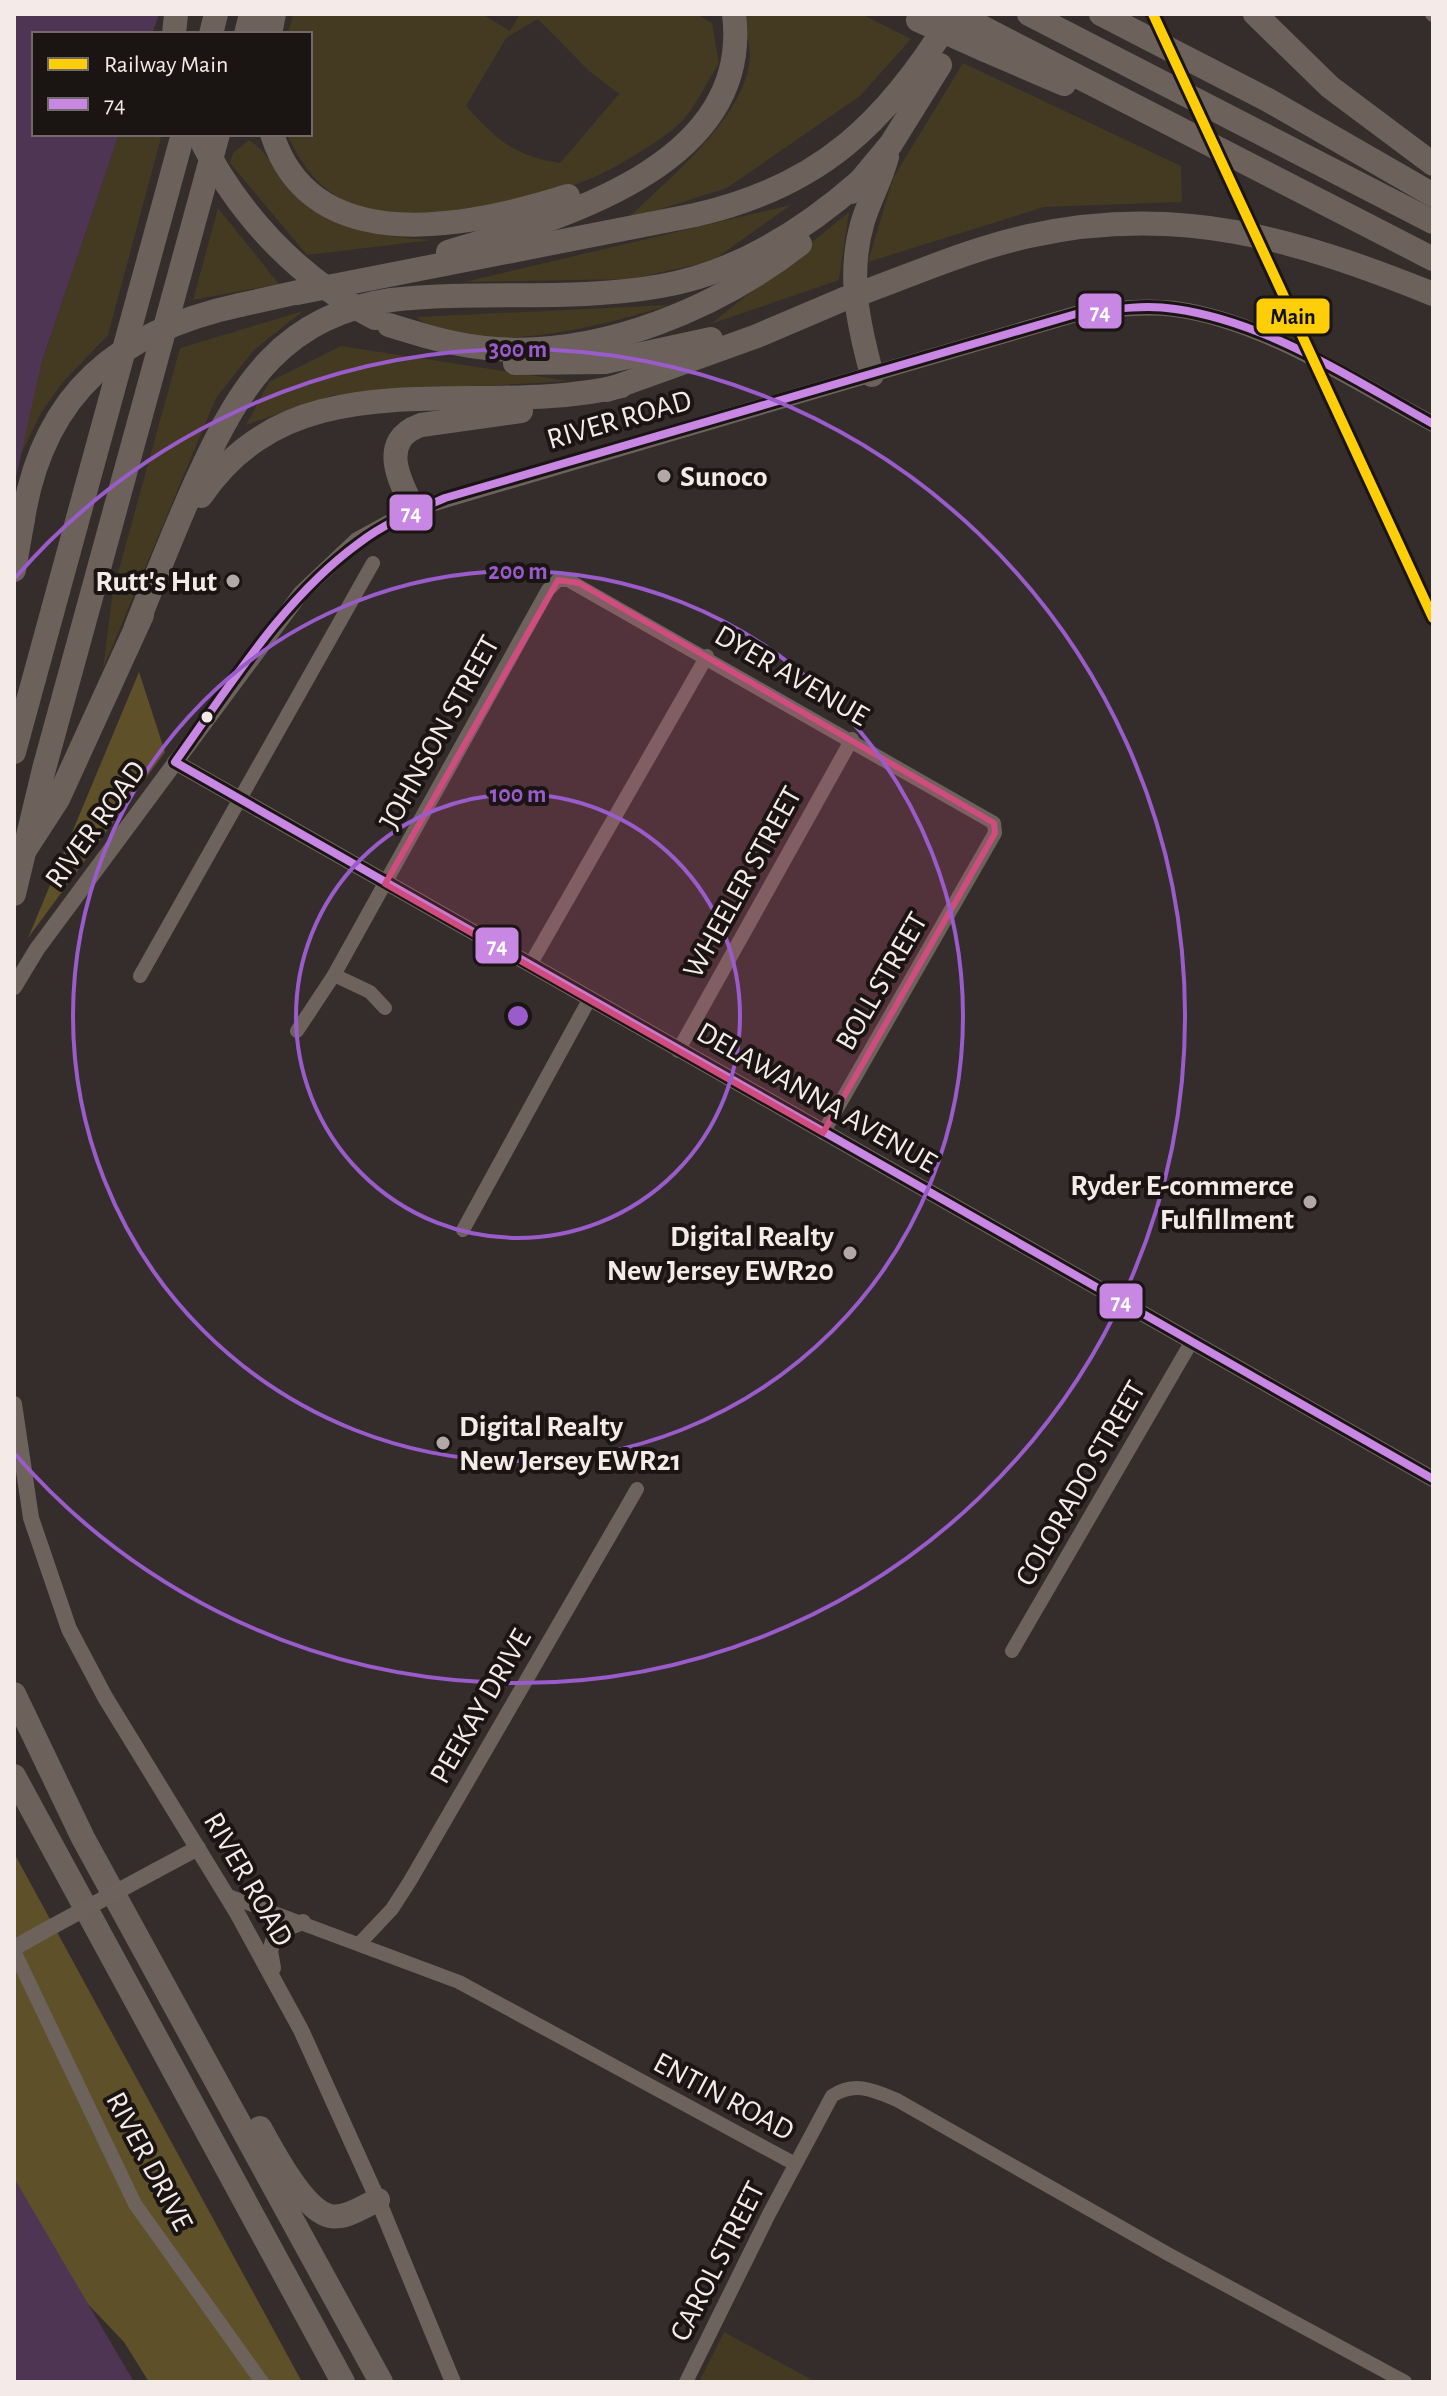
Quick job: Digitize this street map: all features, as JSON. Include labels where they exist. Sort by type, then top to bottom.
[{"type":"highway","points":[[297,293],[452,251],[571,212],[617,191],[693,137],[718,104],[732,65],[734,14]]},
{"type":"highway","points":[[14,570],[34,467],[51,429],[82,386],[111,358],[144,336],[181,319],[240,305],[695,215],[766,193],[817,166],[868,127],[914,77],[956,14],[990,42]]},
{"type":"highway","points":[[382,321],[468,346],[516,350],[569,344],[641,327],[712,299],[774,263],[817,229],[891,144],[971,14]]},
{"type":"highway","points":[[1029,14],[1433,222]]},
{"type":"highway","points":[[1255,14],[1312,72],[1433,164]]},
{"type":"highway","points":[[912,17],[990,42],[1164,120],[1433,259]]},
{"type":"highway","points":[[1110,19],[1234,82],[1433,195]]},
{"type":"highway","points":[[14,752],[182,136]]},
{"type":"highway","points":[[199,136],[235,197],[273,242],[323,286],[382,321],[426,342],[479,358],[536,364],[582,364],[676,348],[844,299],[1028,236],[1108,223],[1180,223],[1246,232],[1290,242],[1433,294]]},
{"type":"highway","points":[[14,894],[217,136]]},
{"type":"highway","points":[[273,136],[293,175],[323,202],[357,218],[394,225],[452,222],[523,209],[614,181],[661,162]]},
{"type":"highway","points":[[872,375],[858,320],[855,260],[862,223],[891,144]]},
{"type":"highway","points":[[25,850],[58,799],[136,627],[181,515],[233,404],[262,365],[309,328],[353,308],[380,302],[632,290],[692,279],[738,263],[780,240],[860,181]]},
{"type":"highway","points":[[414,509],[399,480],[394,460],[401,439],[413,428],[536,409],[621,386],[757,336],[844,299]]},
{"type":"highway","points":[[136,627],[208,486],[234,456],[288,421],[348,403],[540,398],[621,386]]},
{"type":"highway","points":[[14,1694],[57,1788],[381,2382]]},
{"type":"highway","points":[[14,1776],[343,2382]]},
{"type":"highway","points":[[133,1930],[179,1992],[271,2147],[311,2204],[329,2216],[340,2216],[378,2200]]},
{"type":"street","name":"RIVER ROAD","points":[[14,987],[53,928],[313,580],[357,540],[414,509],[1076,314],[1171,309],[1227,320],[1276,341],[1433,424]]},
{"type":"street","points":[[140,976],[373,563]]},
{"type":"street","name":"DYER AVENUE","points":[[539,606],[558,580],[568,580],[707,656],[994,823],[995,833],[983,855]]},
{"type":"street","name":"JOHNSON STREET","points":[[297,1031],[334,975],[539,606]]},
{"type":"street","points":[[530,965],[707,656]]},
{"type":"street","name":"WHEELER STREET","points":[[678,1051],[852,739]]},
{"type":"street","name":"DELAWANNA AVENUE","points":[[175,762],[1433,1479]]},
{"type":"street","name":"BOLL STREET","points":[[823,1133],[983,855]]},
{"type":"street","points":[[334,975],[370,992],[385,1008]]},
{"type":"street","points":[[463,1230],[589,1000]]},
{"type":"street","name":"COLORADO STREET","points":[[1012,1651],[1192,1341]]},
{"type":"street","name":"RIVER ROAD","points":[[14,1404],[31,1518],[69,1629],[105,1697],[179,1812],[274,1978],[378,2200],[453,2382]]},
{"type":"street","name":"PEEKAY DRIVE","points":[[360,1943],[392,1909],[410,1881],[637,1489]]},
{"type":"street","name":"RIVER DRIVE","points":[[198,1848],[14,1949],[135,2204],[262,2382]]},
{"type":"street","name":"ENTIN ROAD","points":[[226,1895],[459,1982],[795,2164],[832,2096],[846,2087],[875,2091],[1405,2382]]},
{"type":"street","points":[[274,1978],[272,1940],[283,1927],[303,1922]]},
{"type":"street","name":"CAROL STREET","points":[[686,2382],[795,2164]]},
{"type":"highlighted area","points":[[558,580],[579,583],[994,823],[995,833],[823,1133],[385,884]]},
{"type":"shaded area","points":[[14,14],[159,14],[153,32],[32,32],[32,136],[118,136],[42,361],[14,486]]},
{"type":"shaded area","points":[[293,14],[482,14],[510,31],[520,14],[696,14],[712,23],[719,64],[684,119],[641,151],[575,185],[508,204],[470,210],[398,213],[366,208],[340,198],[322,186],[302,162],[288,136],[312,136],[312,32],[288,32]],"holes":[[[538,19],[589,71],[619,94],[560,163],[530,156],[507,145],[466,106],[506,38]]]},
{"type":"shaded area","points":[[741,14],[861,14],[911,39],[860,96],[727,188],[626,220],[702,146],[735,102],[750,56]]},
{"type":"shaded area","points":[[963,63],[1181,166],[1182,202],[1044,207],[868,262],[893,178]]},
{"type":"shaded area","points":[[118,136],[161,136],[108,335],[62,383],[41,413],[20,456],[42,361]]},
{"type":"shaded area","points":[[249,140],[267,157],[293,192],[322,216],[375,234],[432,240],[307,255],[230,163],[233,153]]},
{"type":"shaded area","points":[[791,205],[712,261],[631,279],[464,282]]},
{"type":"shaded area","points":[[218,208],[279,284],[193,300]]},
{"type":"shaded area","points":[[849,212],[839,280],[711,324]]},
{"type":"shaded area","points":[[669,305],[576,329],[504,338],[441,330],[416,317]]},
{"type":"shaded area","points":[[303,311],[254,350],[216,398],[103,669],[113,591],[180,348]]},
{"type":"shaded area","points":[[341,346],[569,381],[333,395],[246,425],[269,382]]},
{"type":"shaded area","points":[[139,672],[165,752],[28,938]]},
{"type":"shaded area","points":[[14,1853],[302,2382],[149,2382],[124,2342],[65,2280],[14,2183]]},
{"type":"shaded area","points":[[14,2178],[134,2382],[14,2382]]},
{"type":"shaded area","points":[[724,2332],[816,2382],[699,2382]]},
{"type":"rail line","name":"Main","points":[[1153,14],[1433,618]]},
{"type":"transit line","name":"74","points":[[1433,424],[1308,354],[1243,326],[1175,309],[1150,307],[1076,314],[445,498],[400,518],[379,529],[331,565],[281,617],[175,762],[1433,1479]]},
{"type":"place","name":"Sunoco","points":[[664,476]]},
{"type":"place","name":"Rutt's Hut","points":[[233,581]]},
{"type":"place","name":"Ryder E-commerce Fulfillment","points":[[1310,1202]]},
{"type":"place","name":"Digital Realty New Jersey EWR20","points":[[850,1253]]},
{"type":"place","name":"Digital Realty New Jersey EWR21","points":[[443,1443]]}]
